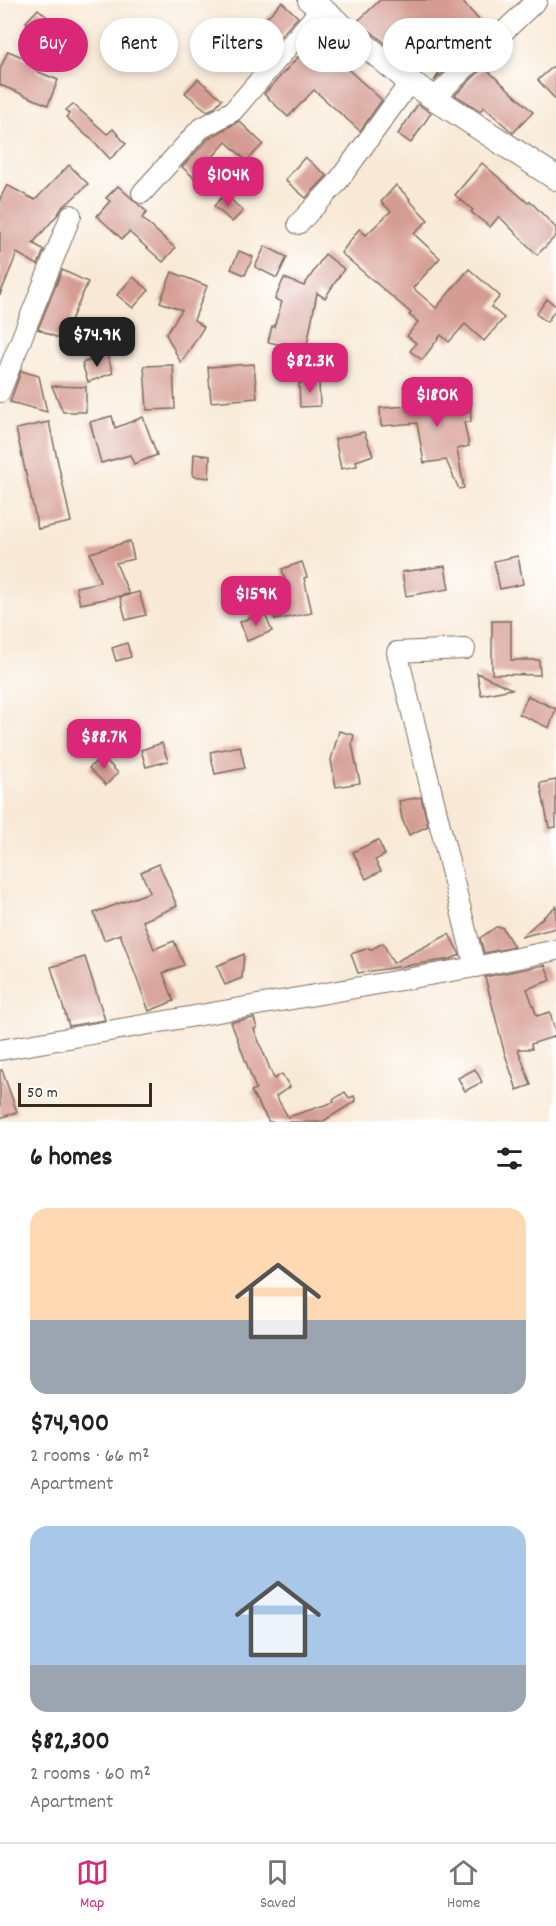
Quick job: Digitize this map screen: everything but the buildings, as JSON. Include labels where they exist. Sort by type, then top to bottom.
[{"type":"main road","points":[[315,5],[433,99],[556,178]]},
{"type":"street","points":[[433,99],[537,0]]},
{"type":"street","points":[[142,192],[200,129],[233,111],[315,5]]},
{"type":"street","points":[[298,224],[336,184],[410,82]]},
{"type":"street","points":[[0,392],[71,215]]},
{"type":"street","points":[[465,649],[397,651],[475,967]]},
{"type":"street","points":[[0,1050],[475,967],[556,950]]}]
